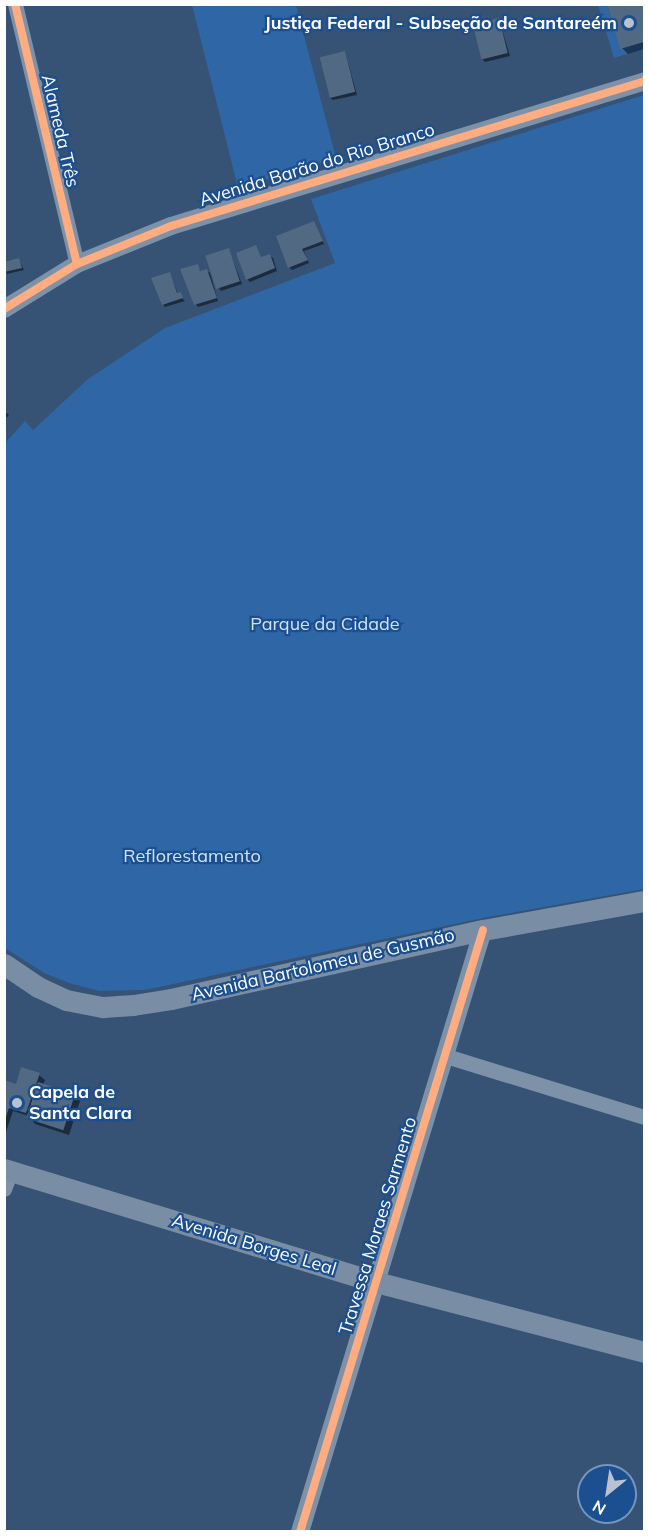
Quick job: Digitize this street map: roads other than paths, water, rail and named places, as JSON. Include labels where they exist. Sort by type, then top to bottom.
[{"type":"main road","name":"Avenida Bartolomeu de Gusmão","points":[[4,964],[38,987],[85,1005],[133,1005],[171,999],[483,930],[645,901]]},
{"type":"main road","name":"Avenida Borges Leal","points":[[7,1177],[376,1282],[645,1352]]},
{"type":"street","name":"Alameda Três","points":[[15,4],[77,264]]},
{"type":"street","name":"Avenida Barão do Rio Branco","points":[[7,303],[77,264],[171,226],[645,81]]},
{"type":"street","name":"Travessa Moraes Sarmento","points":[[300,1532],[483,930]]},
{"type":"street","points":[[446,1056],[645,1117]]},
{"type":"place","name":"Justiça Federal - Subseção de Santareém","points":[[629,23]]},
{"type":"place","name":"Capela de Santa Clara","points":[[17,1103]]},
{"type":"park label","name":"Parque da Cidade","points":[[325,624]]},
{"type":"park label","name":"Reflorestamento","points":[[192,856]]}]
